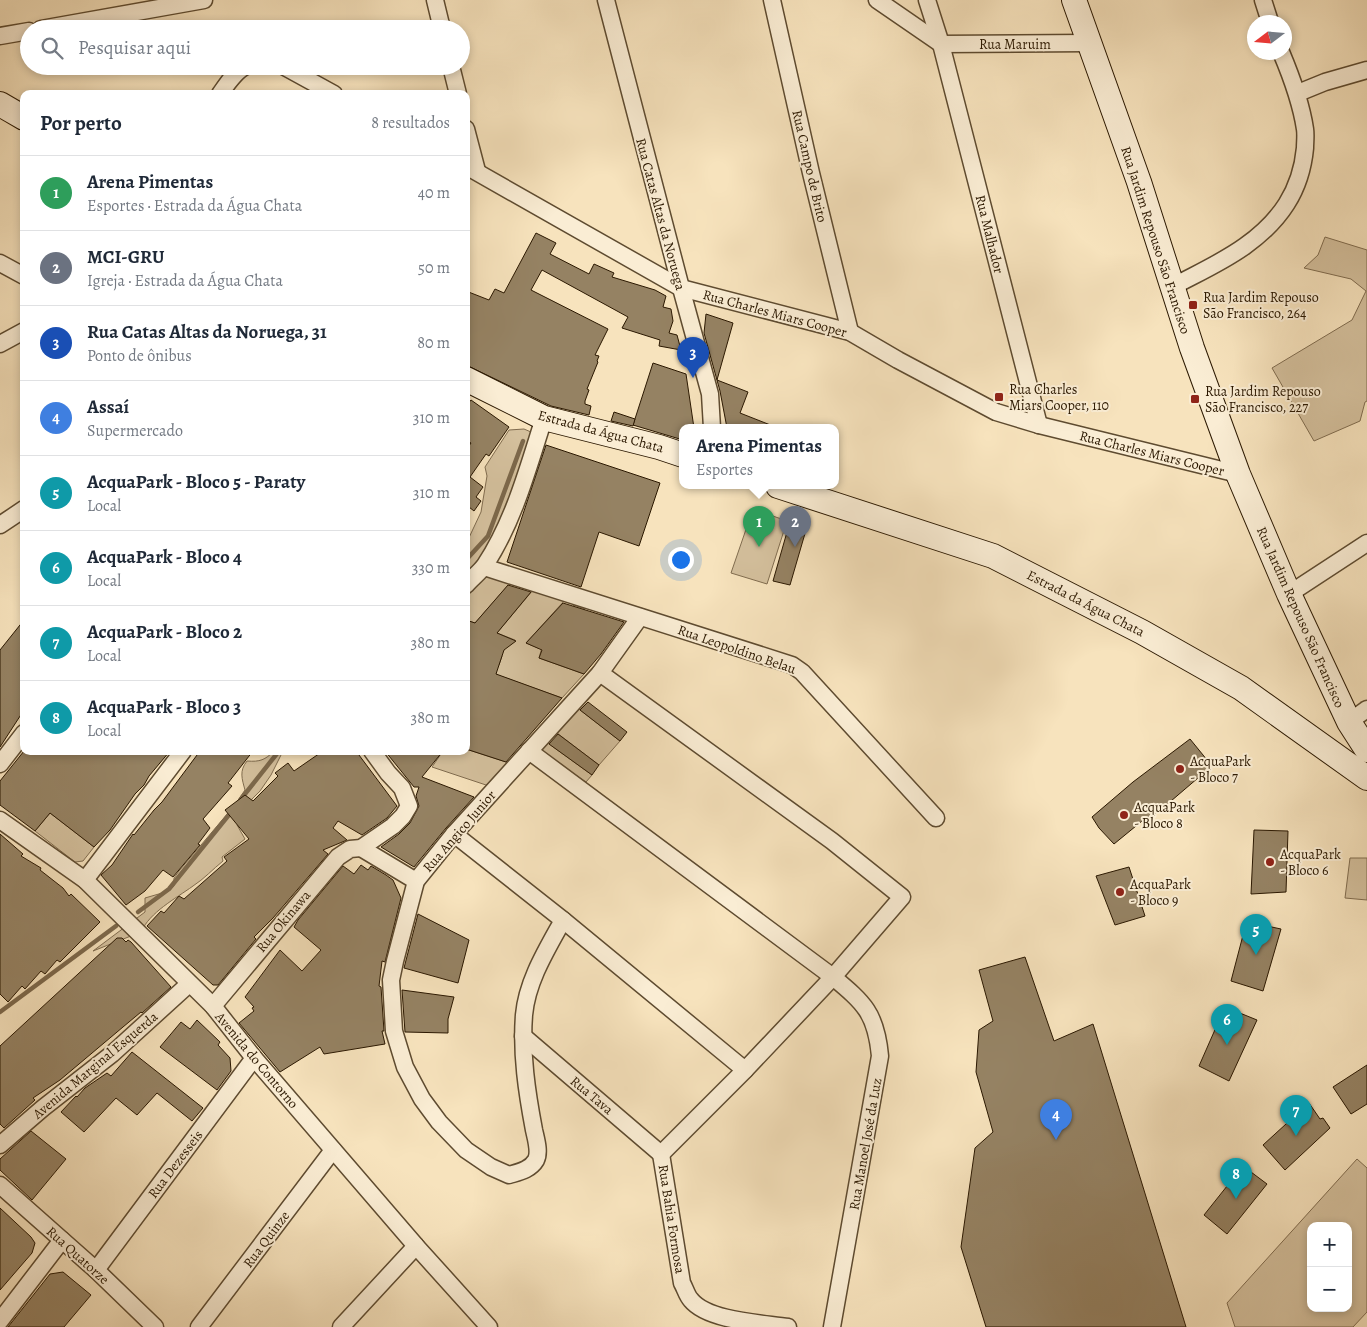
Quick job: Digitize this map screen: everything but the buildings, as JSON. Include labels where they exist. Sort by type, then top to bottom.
[{"type":"street","points":[[92,20],[204,0]]},
{"type":"street","points":[[434,0],[440,20]]},
{"type":"street","name":"Rua Catas Altas da Noruega","points":[[606,0],[710,394],[712,424]]},
{"type":"street","name":"Rua Campo de Brito","points":[[772,0],[811,173],[850,332]]},
{"type":"street","points":[[876,0],[941,44]]},
{"type":"street","name":"Rua Malhador","points":[[927,0],[941,44],[1039,425]]},
{"type":"street","name":"Rua Jardim Repouso São Francisco","points":[[1074,0],[1139,182],[1192,348],[1238,474],[1289,594],[1358,716],[1367,750]]},
{"type":"street","points":[[1262,0],[1267,15]]},
{"type":"street","points":[[0,36],[20,33]]},
{"type":"street","name":"Rua Maruim","points":[[941,44],[1088,43]]},
{"type":"street","points":[[1172,287],[1244,247],[1268,228],[1284,210],[1295,188],[1304,162],[1306,131],[1298,93],[1284,60]]},
{"type":"street","points":[[1298,93],[1325,82],[1367,70]]},
{"type":"street","points":[[223,90],[234,75]]},
{"type":"street","points":[[299,75],[327,90]]},
{"type":"street","points":[[453,75],[457,90]]},
{"type":"street","points":[[0,104],[20,116]]},
{"type":"street","points":[[470,156],[472,169]]},
{"type":"street","name":"Rua Charles Miars Cooper","points":[[472,169],[681,288],[850,332],[996,412],[1039,425],[1238,474]]},
{"type":"street","points":[[0,263],[20,274]]},
{"type":"street","points":[[0,344],[20,333]]},
{"type":"street","name":"Estrada da Água Chata","points":[[470,381],[544,418],[679,454]]},
{"type":"street","points":[[470,581],[484,567],[505,531],[544,418]]},
{"type":"street","name":"Estrada da Água Chata","points":[[787,489],[993,556],[1135,628],[1241,688],[1367,778]]},
{"type":"street","points":[[0,525],[20,512]]},
{"type":"street","points":[[1289,594],[1367,543]]},
{"type":"street","name":"Rua Leopoldino Belau","points":[[484,567],[792,665],[802,672],[936,818]]},
{"type":"street","name":"Rua Angico Junior","points":[[523,1036],[526,1077],[537,1146],[536,1160],[528,1169],[509,1175],[491,1167],[466,1150],[439,1122],[422,1098],[405,1067],[394,1031],[391,980],[416,881],[454,834],[600,673],[640,617]]},
{"type":"street","points":[[600,673],[832,841],[902,897],[833,976],[745,1070],[662,1154]]},
{"type":"street","points":[[0,764],[20,738]]},
{"type":"street","name":"Rua Manoel José da Luz","points":[[529,751],[833,976],[861,1001],[873,1020],[878,1037],[880,1056],[832,1327]]},
{"type":"street","points":[[85,880],[180,755]]},
{"type":"street","name":"Rua Okinawa","points":[[212,1006],[338,857],[350,849],[361,848],[403,816],[409,806],[402,788],[375,755]]},
{"type":"street","name":"Avenida do Contorno","points":[[0,820],[85,880],[212,1006],[333,1150],[489,1327]]},
{"type":"street","points":[[454,834],[563,920],[745,1070]]},
{"type":"street","points":[[361,848],[416,881]]},
{"type":"street","points":[[523,1036],[528,994],[548,947],[563,920]]},
{"type":"street","name":"Avenida Marginal Esquerda","points":[[0,1145],[43,1108],[112,1054],[189,984]]},
{"type":"street","name":"Rua Tava","points":[[523,1036],[662,1154]]},
{"type":"street","name":"Rua Dezesseis","points":[[96,1270],[254,1058]]},
{"type":"street","name":"Rua Quinze","points":[[199,1327],[333,1150]]},
{"type":"street","name":"Rua Bahia Formosa","points":[[662,1154],[682,1283],[691,1301],[706,1311],[725,1317],[788,1327]]},
{"type":"street","name":"Rua Quatorze","points":[[0,1185],[96,1270],[149,1325]]},
{"type":"street","points":[[0,1321],[62,1240]]},
{"type":"street","points":[[340,1327],[416,1246]]},
{"type":"shaded area","points":[[1325,237],[1367,250],[1367,401],[1365,402],[1360,421],[1314,441],[1272,368],[1352,320],[1366,291],[1351,279],[1304,268],[1318,255]]},
{"type":"shaded area","points":[[524,429],[531,432],[533,441],[492,545],[470,572],[470,535],[481,512],[487,476],[485,467],[509,430]]},
{"type":"shaded area","points":[[753,509],[787,521],[767,584],[731,573]]},
{"type":"shaded area","points":[[487,572],[511,582],[475,623],[470,621],[470,591]]},
{"type":"shaded area","points":[[533,590],[564,601],[526,643],[538,648],[574,605],[585,609],[550,650],[542,647],[539,658],[584,674],[562,698],[486,671],[499,665],[502,656],[498,654],[515,640],[497,633]]},
{"type":"shaded area","points":[[575,706],[620,741],[599,765],[553,730]]},
{"type":"shaded area","points":[[545,741],[592,775],[586,782],[539,751]]},
{"type":"shaded area","points":[[470,750],[509,763],[486,785],[432,767],[440,755],[470,755]]},
{"type":"shaded area","points":[[281,755],[271,775],[252,799],[237,825],[245,839],[222,857],[223,861],[201,880],[150,918],[141,932],[93,951],[145,912],[145,898],[169,891],[174,886],[174,878],[179,871],[234,806],[245,790],[242,779],[244,765],[247,761],[262,760],[268,756]]},
{"type":"shaded area","points":[[50,813],[94,847],[83,861],[75,862],[35,831]]},
{"type":"shaded area","points":[[1350,858],[1367,858],[1367,900],[1345,898]]},
{"type":"shaded area","points":[[1357,1159],[1367,1168],[1367,1312],[1353,1327],[1235,1327],[1227,1303]]},
{"type":"waterway","points":[[470,556],[488,536],[523,441]]},
{"type":"waterway","points":[[241,799],[276,755]]},
{"type":"waterway","points":[[138,912],[169,889],[232,811]]},
{"type":"waterway","points":[[0,1012],[116,926]]},
{"type":"place","name":"Rua Jardim Repouso São Francisco, 264","points":[[1193,305]]},
{"type":"place","name":"Rua Catas Altas da Noruega, 31","points":[[693,378]]},
{"type":"place","name":"Rua Charles Miars Cooper, 110","points":[[999,397]]},
{"type":"place","name":"Rua Jardim Repouso São Francisco, 227","points":[[1195,399]]},
{"type":"place","name":"Arena Pimentas","points":[[759,547]]},
{"type":"place","name":"MCI-GRU","points":[[795,547]]},
{"type":"place","name":"AcquaPark - Bloco 7","points":[[1180,769]]},
{"type":"place","name":"AcquaPark - Bloco 8","points":[[1124,815]]},
{"type":"place","name":"AcquaPark - Bloco 6","points":[[1270,862]]},
{"type":"place","name":"AcquaPark - Bloco 9","points":[[1120,892]]},
{"type":"place","name":"AcquaPark - Bloco 5 - Paraty","points":[[1256,955]]},
{"type":"place","name":"AcquaPark - Bloco 4","points":[[1227,1045]]},
{"type":"place","name":"AcquaPark - Bloco 2","points":[[1296,1136]]},
{"type":"place","name":"Assaí","points":[[1056,1140]]},
{"type":"place","name":"AcquaPark - Bloco 3","points":[[1236,1199]]}]
